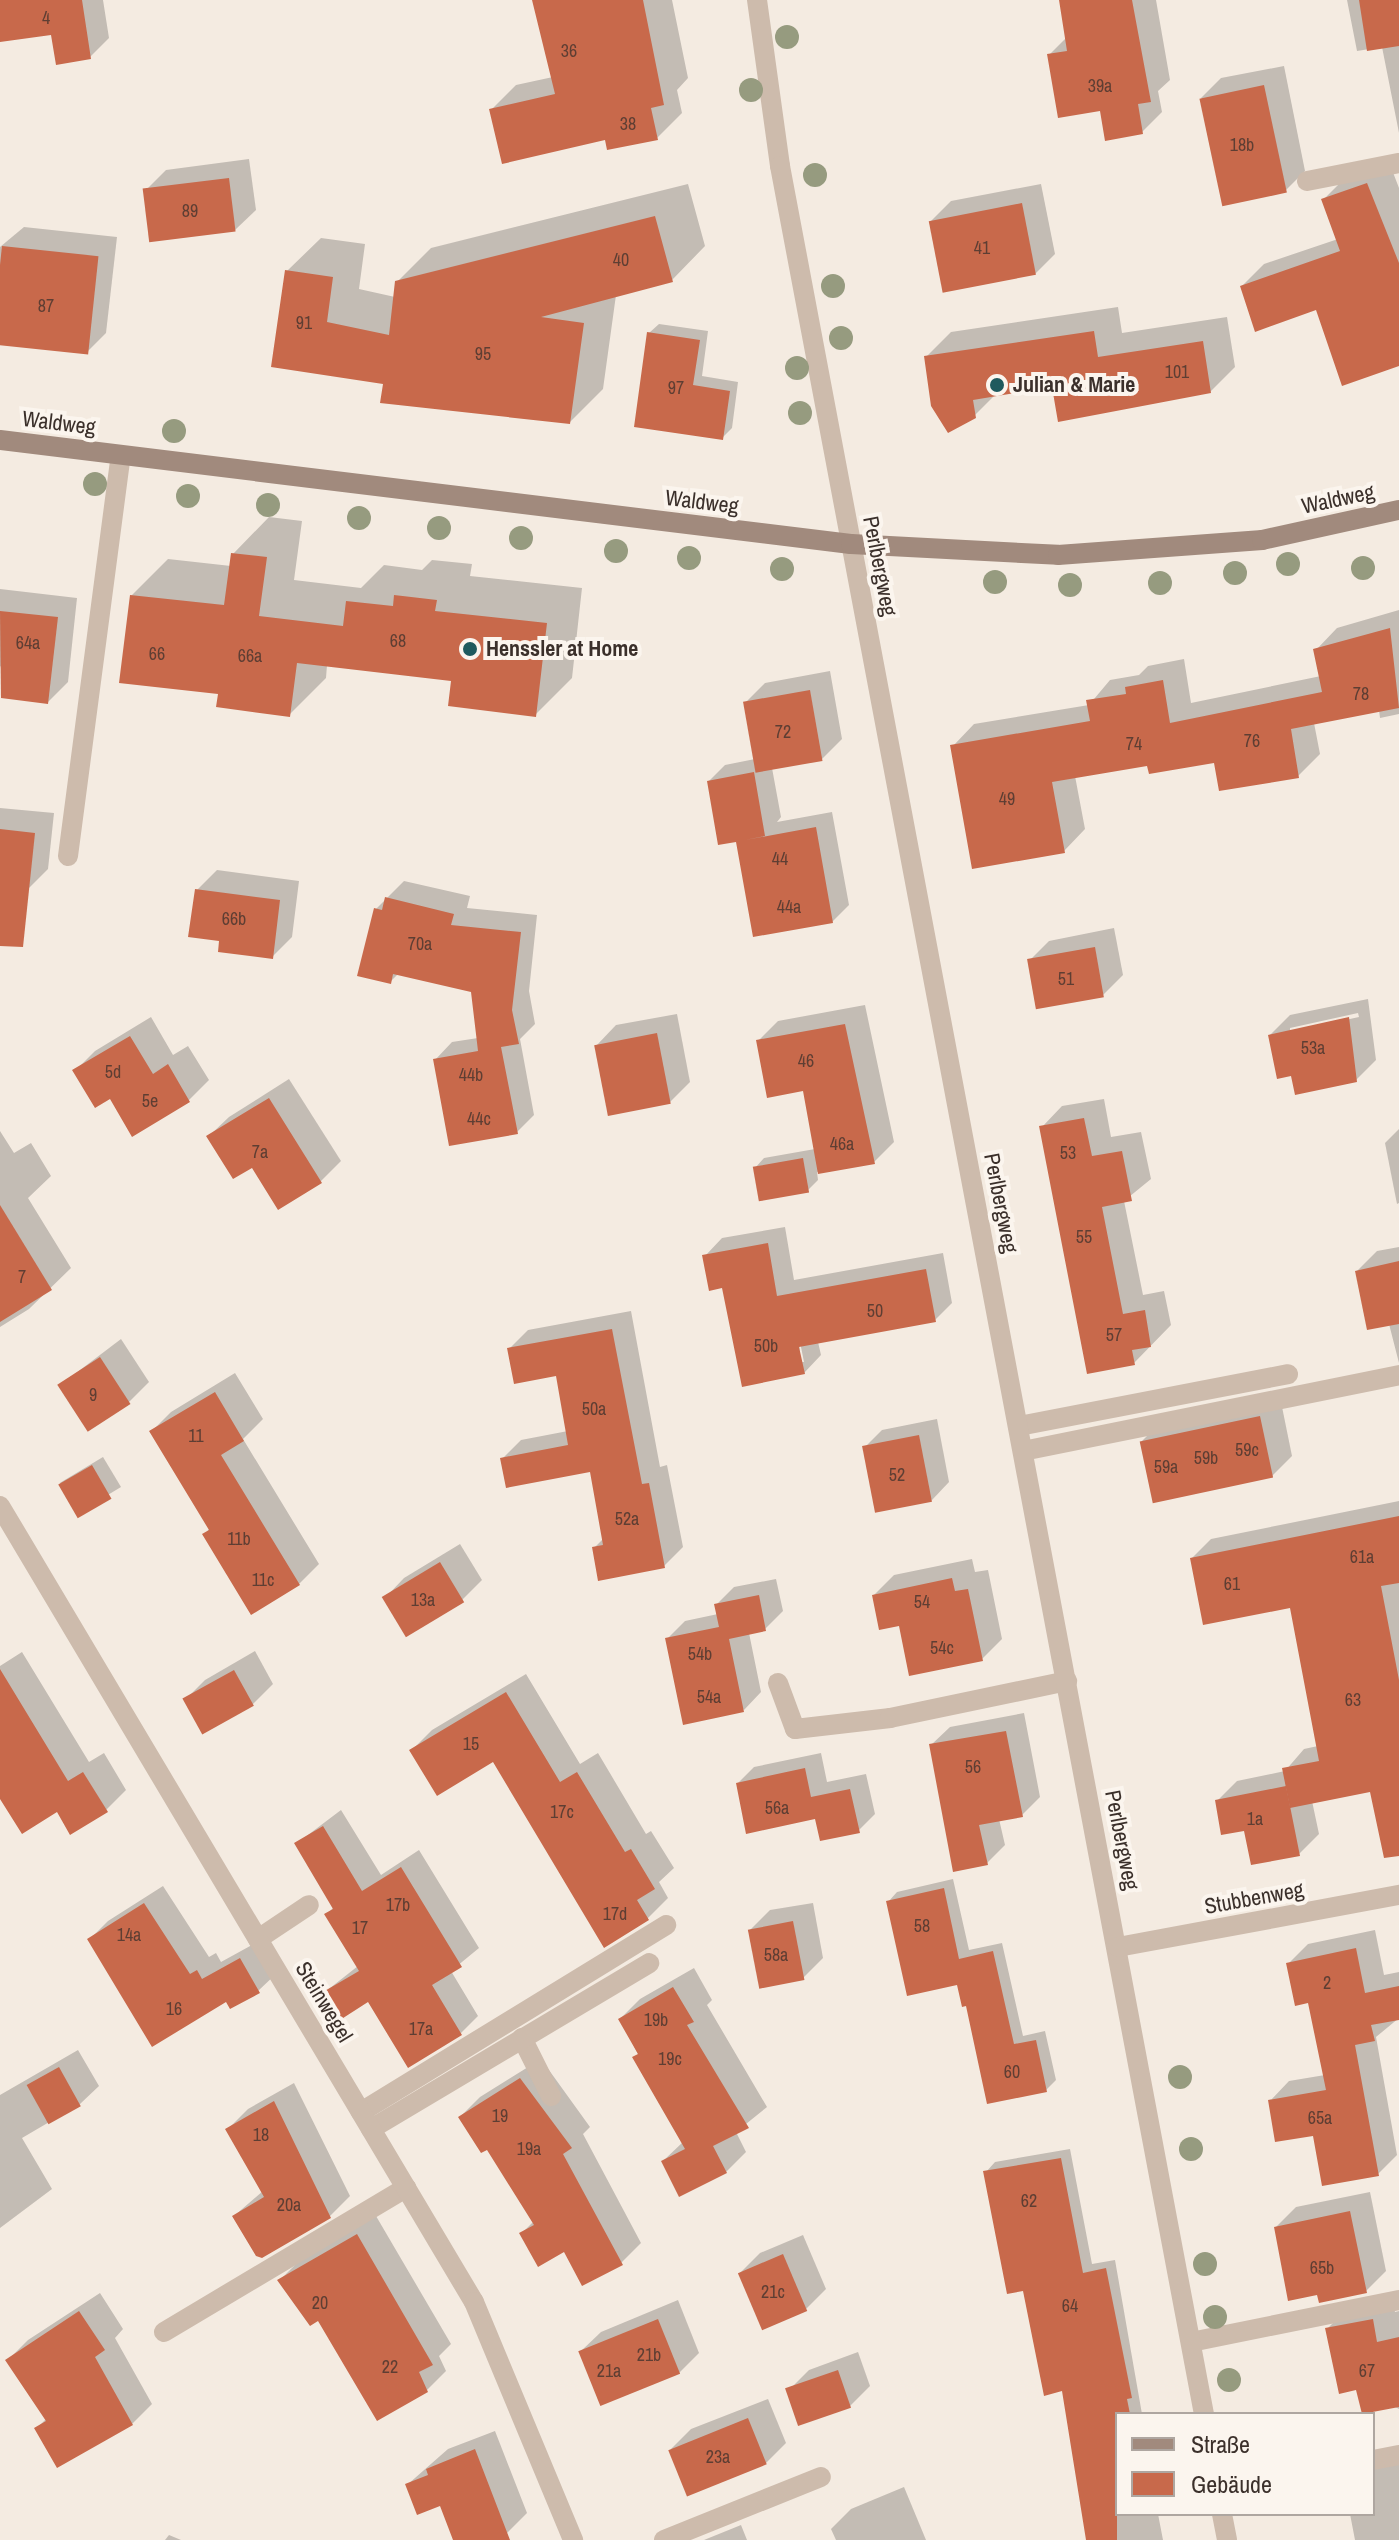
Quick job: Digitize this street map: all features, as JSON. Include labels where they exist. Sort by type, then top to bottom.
[{"type":"main road","name":"Waldweg","points":[[0,440],[851,544],[1058,555],[1262,540],[1399,510]]},
{"type":"street","name":"Perlbergweg","points":[[757,0],[780,166],[1204,2412]]},
{"type":"street","points":[[1307,181],[1399,163]]},
{"type":"street","points":[[68,856],[121,455]]},
{"type":"street","points":[[1019,1426],[1288,1374]]},
{"type":"street","points":[[1023,1451],[1399,1375]]},
{"type":"street","name":"Steinwegel","points":[[0,1506],[474,2302],[573,2540]]},
{"type":"street","points":[[778,1683],[795,1729],[876,1721],[1067,1681]]},
{"type":"street","name":"Stubbenweg","points":[[1118,1947],[1399,1895]]},
{"type":"street","points":[[258,1939],[309,1905]]},
{"type":"street","points":[[366,2120],[666,1925]]},
{"type":"street","points":[[366,2120],[522,2038],[649,1963]]},
{"type":"street","points":[[522,2038],[551,2096]]},
{"type":"street","points":[[164,2332],[406,2188]]},
{"type":"street","points":[[1191,2342],[1399,2300]]},
{"type":"street","points":[[1375,2460],[1399,2455]]},
{"type":"street","points":[[664,2540],[821,2477]]},
{"type":"street","points":[[1222,2516],[1227,2540]]},
{"type":"building","points":[[0,0],[82,0],[91,59],[56,65],[51,35],[0,42]]},
{"type":"building","points":[[532,0],[643,0],[664,105],[651,108],[658,140],[607,150],[605,140],[502,164],[489,109],[555,94]]},
{"type":"building","points":[[1059,0],[1132,0],[1151,102],[1138,104],[1143,134],[1105,141],[1100,111],[1058,118],[1047,54],[1067,51]]},
{"type":"building","points":[[1359,0],[1399,0],[1399,46],[1367,51]]},
{"type":"building","points":[[1264,85],[1287,193],[1222,206],[1199,99]]},
{"type":"building","points":[[229,178],[236,232],[149,242],[143,189]]},
{"type":"building","points":[[1367,183],[1399,263],[1399,366],[1342,386],[1316,310],[1255,332],[1240,286],[1340,251],[1321,199]]},
{"type":"building","points":[[1022,203],[1036,275],[943,293],[929,221]]},
{"type":"building","points":[[655,216],[673,282],[541,317],[584,323],[570,424],[380,403],[383,384],[271,367],[285,270],[333,277],[327,322],[389,335],[395,281]]},
{"type":"building","points":[[2,246],[98,256],[88,355],[0,345]]},
{"type":"building","points":[[1094,331],[1098,357],[1203,341],[1211,393],[1058,422],[1052,387],[973,400],[976,418],[948,433],[931,406],[924,356]]},
{"type":"building","points":[[647,332],[700,340],[693,385],[730,391],[723,440],[634,427]]},
{"type":"building","points":[[231,553],[267,557],[259,616],[343,626],[346,601],[393,606],[394,595],[437,600],[435,611],[547,623],[536,717],[448,706],[451,681],[297,663],[290,717],[216,707],[218,694],[119,683],[130,595],[224,605]]},
{"type":"building","points":[[0,611],[58,617],[48,704],[1,698]]},
{"type":"building","points":[[1390,628],[1399,708],[1291,729],[1299,778],[1219,791],[1214,763],[1149,774],[1147,766],[1052,782],[1065,853],[972,869],[950,745],[1090,721],[1086,700],[1126,694],[1125,687],[1163,680],[1170,723],[1322,692],[1313,649]]},
{"type":"building","points":[[810,690],[823,761],[756,773],[743,702]]},
{"type":"building","points":[[754,772],[765,836],[745,840],[816,827],[833,923],[753,937],[736,842],[718,845],[707,781]]},
{"type":"building","points":[[0,829],[35,833],[23,947],[0,946]]},
{"type":"building","points":[[195,889],[280,900],[273,959],[218,952],[219,941],[188,937]]},
{"type":"building","points":[[385,897],[454,914],[451,925],[521,932],[512,1010],[519,1044],[501,1047],[518,1134],[449,1146],[433,1059],[478,1051],[471,992],[393,974],[391,984],[357,976],[374,908],[382,910]]},
{"type":"building","points":[[1095,947],[1104,997],[1036,1009],[1027,959]]},
{"type":"building","points":[[1349,1017],[1357,1082],[1295,1095],[1291,1076],[1277,1079],[1268,1035]]},
{"type":"building","points":[[845,1024],[875,1164],[818,1174],[803,1091],[767,1098],[756,1040]]},
{"type":"building","points":[[657,1033],[671,1104],[608,1116],[594,1045]]},
{"type":"building","points":[[130,1036],[153,1074],[168,1064],[190,1102],[132,1137],[110,1099],[95,1108],[72,1070]]},
{"type":"building","points":[[269,1098],[322,1183],[278,1210],[252,1168],[233,1179],[206,1136]]},
{"type":"building","points":[[1084,1118],[1092,1156],[1122,1151],[1132,1201],[1102,1207],[1123,1314],[1145,1310],[1151,1347],[1132,1350],[1135,1365],[1087,1374],[1039,1126]]},
{"type":"building","points":[[803,1158],[809,1192],[759,1201],[753,1167]]},
{"type":"building","points":[[0,1205],[52,1290],[0,1322]]},
{"type":"building","points":[[768,1243],[777,1296],[926,1269],[936,1322],[799,1347],[805,1374],[742,1387],[722,1288],[709,1291],[702,1255]]},
{"type":"building","points":[[1399,1261],[1399,1324],[1367,1330],[1355,1271]]},
{"type":"building","points":[[612,1329],[642,1484],[649,1483],[665,1568],[598,1581],[592,1547],[603,1545],[590,1472],[506,1488],[500,1458],[568,1445],[556,1376],[514,1384],[507,1348]]},
{"type":"building","points":[[100,1357],[130,1404],[88,1432],[57,1385]]},
{"type":"building","points":[[215,1392],[244,1441],[221,1455],[300,1585],[251,1615],[202,1534],[209,1530],[149,1431]]},
{"type":"building","points":[[1260,1416],[1273,1478],[1153,1503],[1140,1442]]},
{"type":"building","points":[[919,1435],[932,1502],[875,1513],[862,1446]]},
{"type":"building","points":[[92,1465],[112,1499],[78,1518],[58,1484]]},
{"type":"building","points":[[1399,1516],[1399,1583],[1381,1586],[1399,1680],[1399,1856],[1384,1858],[1370,1792],[1290,1808],[1282,1768],[1319,1761],[1290,1608],[1203,1625],[1190,1558]]},
{"type":"building","points":[[440,1562],[464,1602],[406,1637],[382,1597]]},
{"type":"building","points":[[952,1578],[955,1591],[968,1589],[983,1661],[909,1676],[899,1626],[879,1630],[872,1595]]},
{"type":"building","points":[[759,1595],[766,1631],[729,1639],[744,1712],[683,1725],[665,1638],[719,1627],[714,1604]]},
{"type":"building","points":[[0,1669],[68,1781],[83,1772],[108,1812],[70,1835],[57,1812],[22,1834],[0,1799]]},
{"type":"building","points":[[234,1670],[254,1706],[202,1734],[182,1699]]},
{"type":"building","points":[[506,1692],[560,1782],[577,1772],[625,1852],[631,1849],[655,1889],[637,1900],[649,1920],[604,1948],[493,1762],[437,1796],[409,1750]]},
{"type":"building","points":[[1006,1731],[1023,1817],[979,1825],[988,1865],[953,1872],[929,1744]]},
{"type":"building","points":[[805,1768],[811,1797],[850,1789],[860,1833],[820,1841],[815,1819],[746,1834],[736,1783]]},
{"type":"building","points":[[1286,1786],[1300,1856],[1251,1865],[1244,1831],[1221,1835],[1215,1800]]},
{"type":"building","points":[[323,1826],[362,1891],[401,1867],[462,1967],[432,1985],[462,2035],[408,2068],[368,2002],[340,2020],[323,1992],[359,1971],[324,1914],[333,1909],[294,1843]]},
{"type":"building","points":[[944,1888],[959,1959],[993,1951],[1014,2044],[1036,2040],[1047,2092],[987,2104],[966,2006],[962,2007],[957,1985],[907,1996],[886,1901]]},
{"type":"building","points":[[144,1903],[190,1974],[197,1970],[202,1979],[240,1958],[260,1993],[230,2009],[226,2002],[152,2047],[87,1939]]},
{"type":"building","points":[[793,1921],[804,1980],[759,1989],[748,1930]]},
{"type":"building","points":[[1356,1948],[1365,1993],[1399,1986],[1399,2020],[1371,2025],[1375,2041],[1355,2045],[1379,2176],[1322,2186],[1313,2136],[1275,2142],[1268,2100],[1326,2090],[1308,2003],[1295,2006],[1286,1963]]},
{"type":"building","points":[[673,1987],[694,2022],[687,2025],[749,2128],[713,2146],[727,2173],[679,2197],[661,2161],[685,2149],[632,2057],[638,2054],[618,2019]]},
{"type":"building","points":[[59,2067],[81,2106],[48,2124],[27,2085]]},
{"type":"building","points":[[520,2078],[572,2148],[563,2154],[623,2265],[582,2286],[564,2252],[538,2267],[519,2233],[534,2225],[487,2150],[481,2153],[458,2117]]},
{"type":"building","points":[[274,2101],[331,2218],[262,2258],[256,2256],[232,2216],[264,2197],[225,2129]]},
{"type":"building","points":[[1061,2158],[1083,2273],[1106,2268],[1132,2398],[1127,2399],[1130,2412],[1115,2412],[1117,2540],[1086,2540],[1062,2391],[1044,2396],[1023,2291],[1007,2294],[983,2171]]},
{"type":"building","points":[[1350,2211],[1367,2293],[1319,2303],[1317,2295],[1288,2301],[1274,2227]]},
{"type":"building","points":[[357,2234],[433,2365],[419,2372],[428,2392],[377,2421],[318,2321],[310,2326],[277,2280]]},
{"type":"building","points":[[783,2254],[807,2311],[762,2330],[738,2273]]},
{"type":"building","points":[[79,2311],[105,2350],[95,2357],[133,2425],[57,2468],[34,2428],[46,2421],[5,2360]]},
{"type":"building","points":[[658,2319],[680,2374],[600,2406],[578,2351]]},
{"type":"building","points":[[1373,2319],[1377,2342],[1399,2337],[1399,2407],[1362,2412],[1356,2390],[1339,2394],[1325,2328]]},
{"type":"building","points":[[838,2370],[851,2408],[798,2426],[785,2388]]},
{"type":"building","points":[[748,2418],[767,2464],[687,2497],[668,2450]]},
{"type":"building","points":[[475,2449],[510,2540],[453,2540],[440,2506],[417,2515],[405,2484],[428,2475],[426,2469]]},
{"type":"place","name":"Julian & Marie","points":[[997,385]]},
{"type":"place","name":"Henssler at Home","points":[[470,649]]}]
